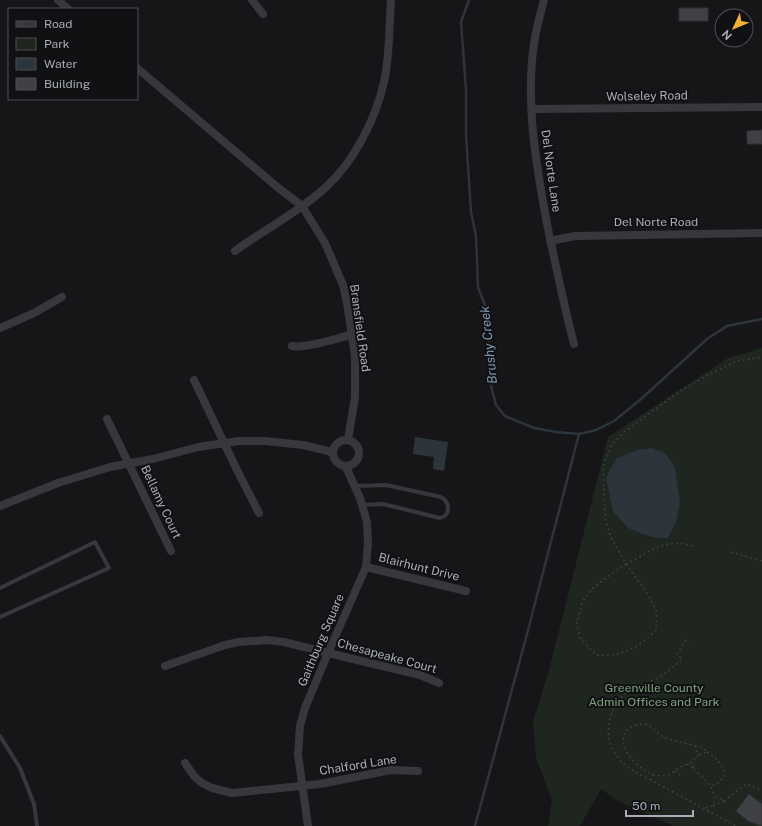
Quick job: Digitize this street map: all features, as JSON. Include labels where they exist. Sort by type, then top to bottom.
[{"type":"street","points":[[58,0],[67,8]]},
{"type":"street","points":[[252,0],[263,14]]},
{"type":"street","points":[[235,251],[302,206],[327,187],[343,168],[357,147],[373,115],[382,87],[387,63],[391,0]]},
{"type":"street","name":"Del Norte Lane","points":[[544,0],[533,51],[531,85],[534,148],[538,180],[550,241],[574,344]]},
{"type":"street","name":"Bransfield Road","points":[[138,69],[276,186],[302,206],[325,243],[338,272],[347,303],[355,356],[355,397],[348,440]]},
{"type":"street","name":"Wolseley Road","points":[[532,109],[762,107]]},
{"type":"street","name":"Del Norte Road","points":[[550,241],[575,236],[762,233]]},
{"type":"street","points":[[0,328],[34,313],[62,298]]},
{"type":"street","points":[[292,346],[309,345],[351,335]]},
{"type":"street","points":[[194,380],[259,513]]},
{"type":"street","name":"Bellamy Court","points":[[107,419],[171,551]]},
{"type":"street","points":[[344,439],[348,440],[356,444],[359,456],[354,464],[346,467],[338,464],[333,457],[332,452],[337,442],[344,439]]},
{"type":"street","points":[[0,506],[58,483],[110,467],[153,459],[198,447],[239,441],[265,441],[303,445],[332,452]]},
{"type":"street","name":"Gaithburg Square","points":[[308,826],[298,754],[300,726],[305,708],[366,567],[368,532],[362,505],[346,467]]},
{"type":"street","name":"Blairhunt Drive","points":[[366,567],[466,591]]},
{"type":"street","name":"Chesapeake Court","points":[[165,666],[225,645],[252,640],[284,642],[420,675],[439,683]]},
{"type":"street","name":"Chalford Lane","points":[[185,763],[194,776],[202,783],[224,792],[241,793],[320,784],[391,770],[418,771]]},
{"type":"lane","points":[[355,486],[386,485],[441,498],[448,503],[448,509],[447,515],[440,518],[383,504],[362,505]]},
{"type":"lane","points":[[0,588],[95,542],[109,568],[0,617]]},
{"type":"lane","points":[[0,736],[20,768],[34,804],[37,826]]},
{"type":"path","points":[[693,546],[682,543],[662,545],[626,564],[592,589],[582,602],[577,623],[580,638],[596,655],[608,656],[626,652],[644,643],[656,630],[657,613],[649,596],[626,564],[610,536],[605,516],[603,467],[611,446],[623,432],[677,393],[706,376],[737,362],[762,357]]},
{"type":"path","points":[[731,552],[762,561]]},
{"type":"path","points":[[689,641],[686,640],[677,654],[682,659],[666,673],[630,690],[620,699],[610,717],[608,727],[609,739],[615,754],[627,766],[736,826]]},
{"type":"path","points":[[707,752],[698,755],[693,762],[667,775],[654,774],[637,765],[630,758],[623,745],[623,739],[626,732],[631,727],[645,724],[653,728],[664,738],[703,748],[718,760],[724,771],[725,776],[711,786]]},
{"type":"path","points":[[696,746],[698,755]]},
{"type":"path","points":[[693,762],[694,769]]},
{"type":"path","points":[[687,764],[711,786],[715,795],[724,801]]},
{"type":"path","points":[[675,771],[680,775]]},
{"type":"path","points":[[651,780],[654,774]]},
{"type":"path","points":[[704,808],[724,801],[746,784],[762,790]]},
{"type":"path","points":[[713,806],[715,795]]},
{"type":"green space","name":"Greenville County Admin Offices and Park","points":[[762,348],[762,826],[673,826],[618,801],[601,789],[580,826],[548,826],[552,800],[536,758],[533,721],[548,674],[608,437],[728,358]]},
{"type":"water","points":[[415,437],[448,442],[444,471],[433,469],[434,457],[413,454]]},
{"type":"water","points":[[652,448],[666,454],[675,468],[680,502],[676,522],[668,538],[651,537],[628,528],[613,511],[606,478],[616,459],[637,450]]},
{"type":"building","points":[[679,8],[708,8],[708,21],[679,21]]},
{"type":"building","points":[[762,130],[762,144],[747,144],[747,131]]},
{"type":"building","points":[[749,794],[762,804],[762,826],[748,821],[736,811]]},
{"type":"waterway","name":"Brushy Creek","points":[[469,0],[461,22],[466,90],[466,135],[471,212],[476,236],[478,287],[486,308],[491,386],[496,405],[505,416],[534,428],[556,432],[579,434],[596,430],[614,421],[641,399],[707,339],[727,326],[762,319]]},
{"type":"waterway","points":[[475,826],[579,434]]}]
